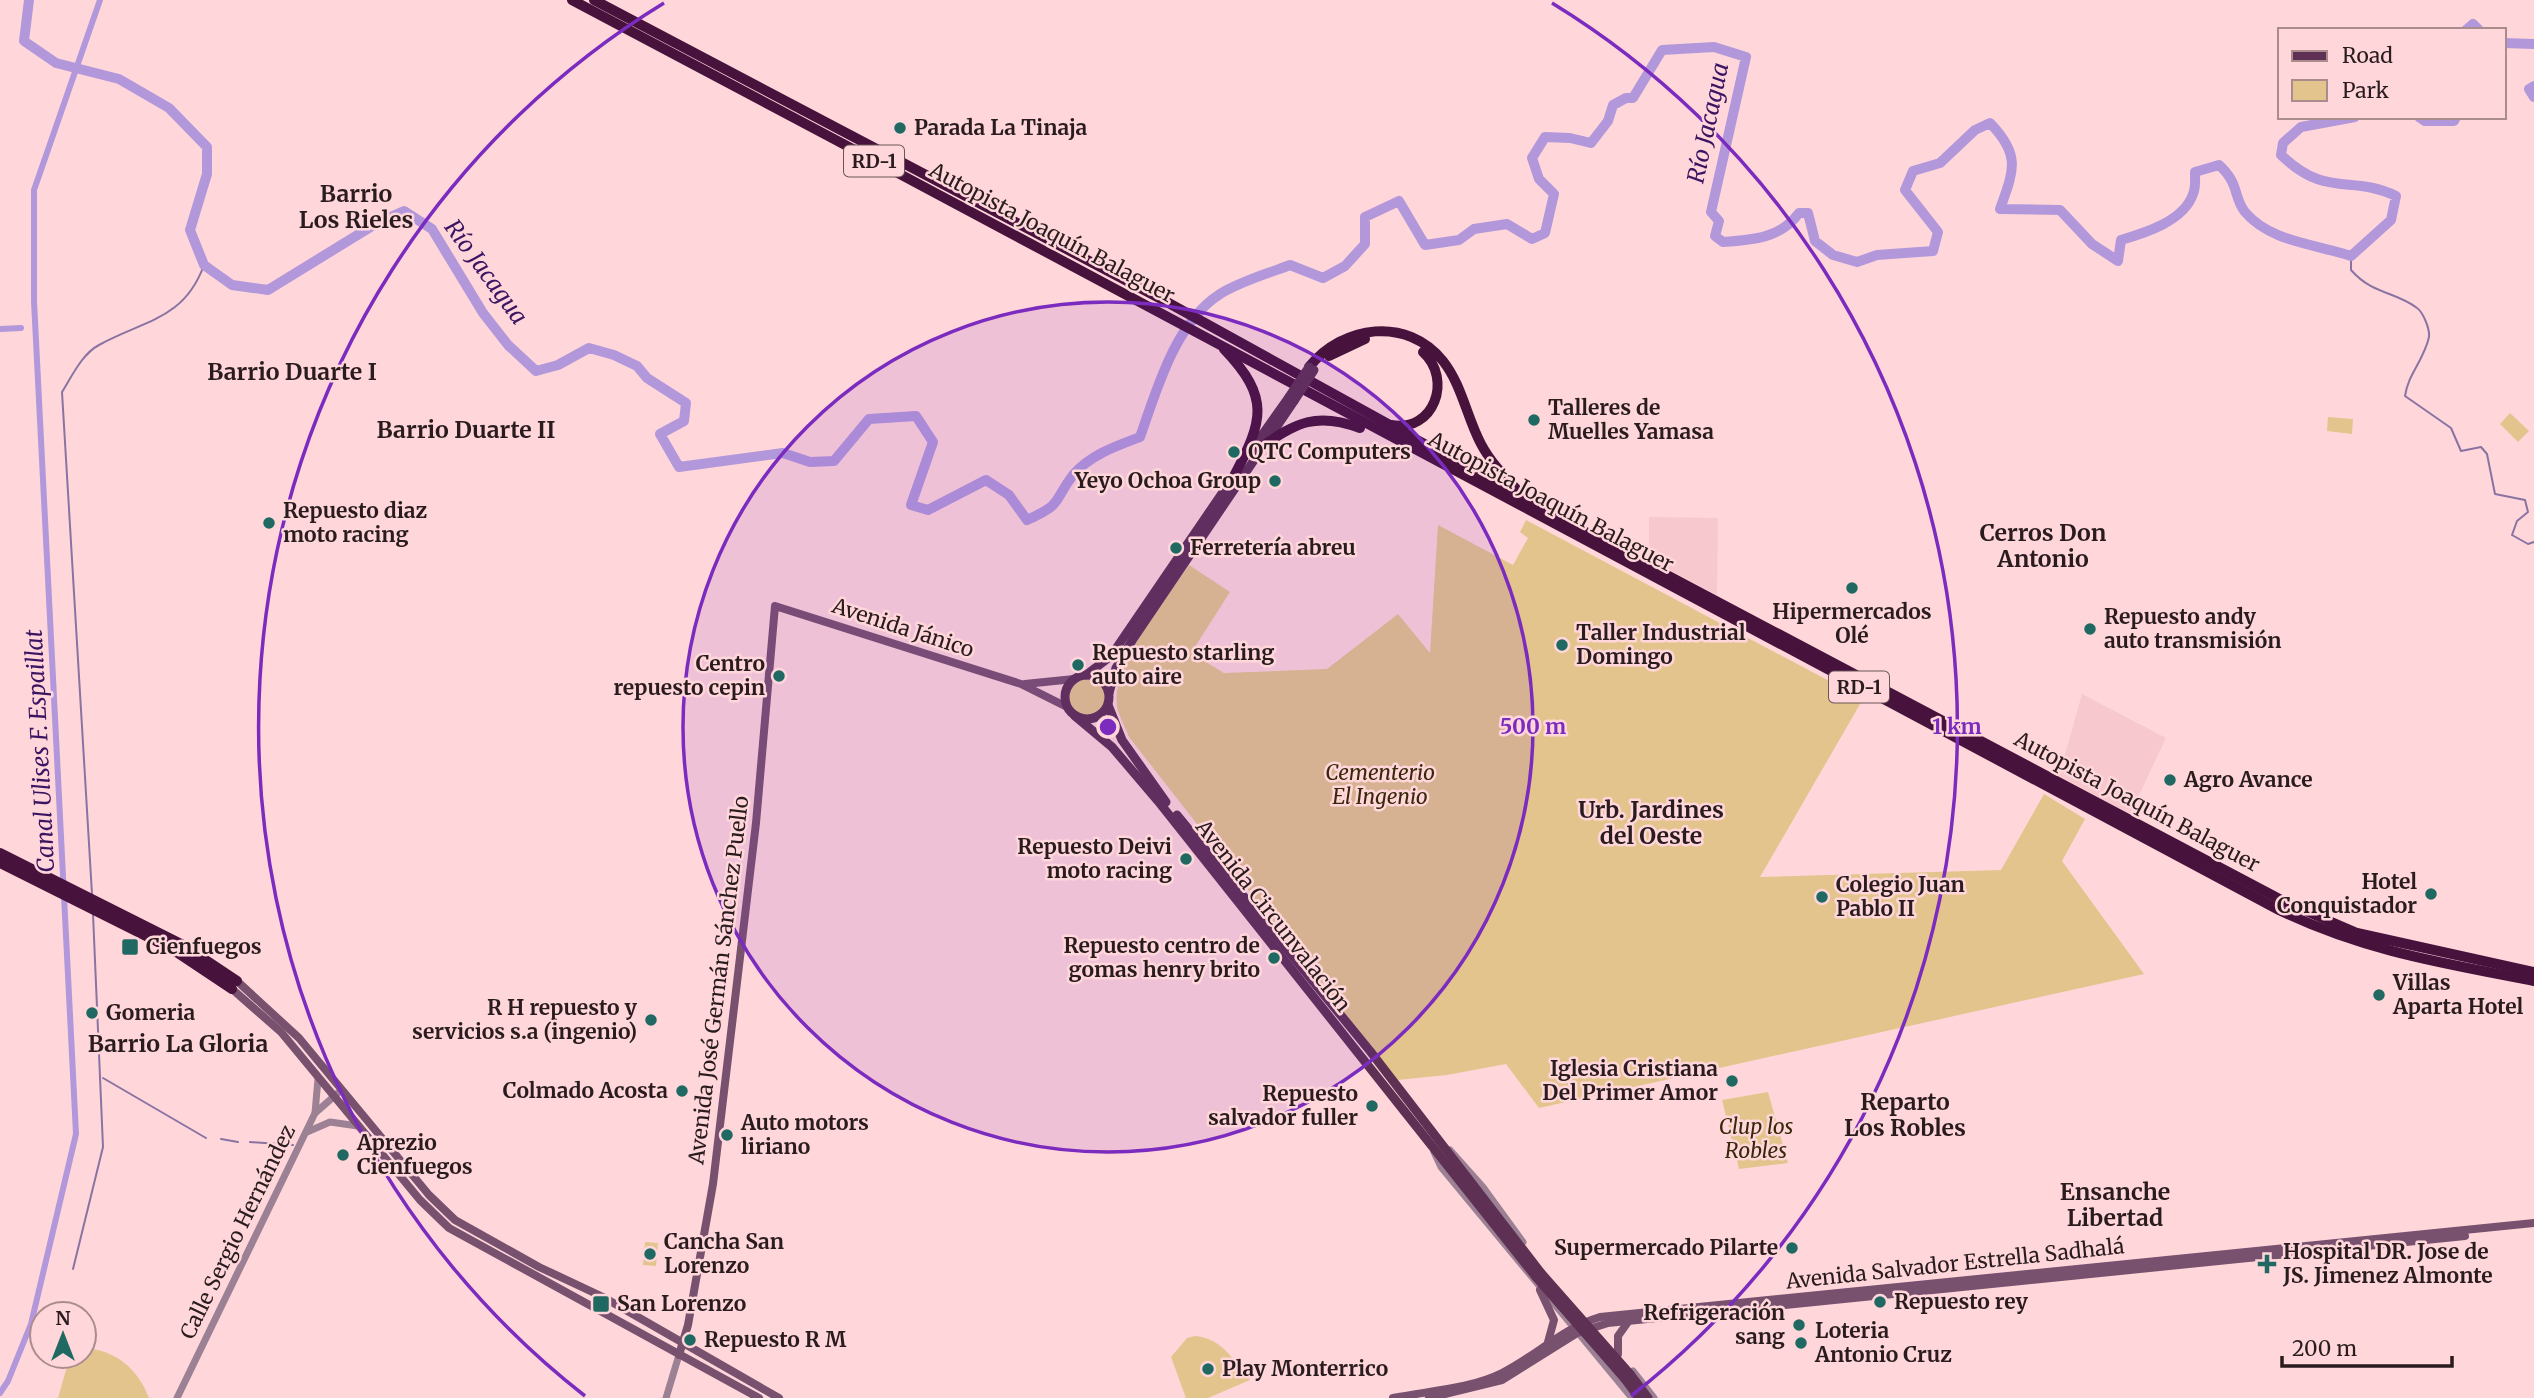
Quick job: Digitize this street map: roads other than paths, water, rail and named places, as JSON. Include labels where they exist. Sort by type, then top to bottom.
[{"type":"highway","name":"Autopista Joaquín Balaguer","points":[[572,0],[1178,315]]},
{"type":"highway","name":"Autopista Joaquín Balaguer","points":[[594,0],[1178,315],[1397,442],[2279,910],[2337,937],[2410,958],[2534,981]]},
{"type":"highway","points":[[1312,368],[1343,337],[1367,331],[1408,336],[1422,343],[1443,361],[1493,464],[1528,501]]},
{"type":"highway","name":"Autopista Joaquín Balaguer","points":[[1210,334],[1384,423],[2321,920],[2406,946],[2534,972]]},
{"type":"highway","points":[[1210,334],[1247,378],[1256,395],[1259,417],[1252,441],[1234,476]]},
{"type":"highway","points":[[1312,368],[1331,354],[1366,338],[1396,340],[1424,353],[1434,364],[1439,379],[1436,401],[1419,421],[1396,426],[1384,423]]},
{"type":"highway","points":[[1260,448],[1296,425],[1325,419],[1337,419],[1397,442]]},
{"type":"highway","points":[[2057,804],[2076,803]]},
{"type":"highway","points":[[0,853],[106,910],[234,985]]},
{"type":"highway","points":[[0,863],[50,882]]},
{"type":"main road","points":[[1291,399],[1234,476],[1111,656],[1086,675],[1074,680],[1065,695],[1067,707],[1075,716],[1092,719],[1102,714],[1108,705],[1116,668],[1133,639],[1312,368]]},
{"type":"main road","name":"Avenida Jánico","points":[[775,606],[1021,684],[1067,707]]},
{"type":"main road","name":"Avenida José Germán Sánchez Puello","points":[[679,1355],[695,1290],[714,1173],[756,823],[775,606]]},
{"type":"main road","points":[[1086,675],[1103,682],[1109,693]]},
{"type":"main road","name":"Avenida Jánico","points":[[1021,684],[1074,680]]},
{"type":"main road","name":"Avenida Circunvalación","points":[[1108,705],[1122,740],[1136,764],[1367,1048],[1435,1145]]},
{"type":"main road","name":"Avenida Circunvalación","points":[[1075,716],[1112,747],[1158,801],[1539,1275],[1648,1398]]},
{"type":"main road","points":[[234,985],[287,1025],[429,1195],[455,1220],[539,1267],[603,1297],[779,1398]]},
{"type":"main road","points":[[234,985],[281,1032],[426,1207],[449,1228],[759,1398]]},
{"type":"main road","name":"Avenida Salvador Estrella Sadhalá","points":[[1590,1323],[1611,1315],[2534,1223]]},
{"type":"main road","name":"Avenida Salvador Estrella Sadhalá","points":[[1590,1323],[2534,1229]]},
{"type":"main road","points":[[1540,1290],[1554,1320],[1548,1343]]},
{"type":"main road","points":[[1618,1353],[1618,1336],[1624,1325],[1631,1321]]},
{"type":"main road","points":[[1393,1398],[1490,1378],[1548,1343],[1590,1323]]},
{"type":"main road","points":[[1429,1398],[1502,1380],[1575,1331]]},
{"type":"main road","name":"Avenida Circunvalación","points":[[1628,1376],[1639,1398]]},
{"type":"street","points":[[315,1113],[318,1079]]},
{"type":"street","name":"Calle Sergio Hernández","points":[[177,1398],[315,1113],[342,1090]]},
{"type":"street","points":[[306,1132],[330,1122],[358,1126]]},
{"type":"street","name":"Avenida Circunvalación","points":[[1435,1145],[1441,1167],[1632,1398]]},
{"type":"street","name":"Avenida Circunvalación","points":[[1435,1145],[1457,1156],[1532,1256],[1654,1398]]},
{"type":"street","points":[[666,1398],[679,1355]]},
{"type":"waterway","name":"Río Jacagua","points":[[29,0],[24,41],[56,63],[119,79],[169,108],[207,147],[207,174],[190,230],[204,265],[232,285],[268,290],[377,223],[404,211],[432,229],[483,313],[508,345],[536,371],[558,365],[589,348],[614,355],[637,366],[647,378],[686,403],[684,421],[660,434],[679,467],[783,453],[810,462],[834,461],[869,419],[916,416],[933,442],[911,505],[928,510],[986,480],[1009,495],[1027,520],[1052,506],[1073,475],[1087,462],[1140,437],[1161,378],[1179,339],[1204,307],[1228,289],[1290,265],[1323,278],[1345,266],[1365,244],[1365,217],[1399,201],[1425,245],[1459,240],[1474,229],[1507,224],[1532,239],[1545,233],[1554,194],[1539,179],[1532,158],[1545,137],[1570,138],[1591,143],[1608,121],[1613,105],[1626,98],[1633,98],[1662,50],[1714,47],[1746,57],[1711,212],[1719,221],[1715,236],[1723,242],[1765,236],[1784,228],[1799,213],[1808,213],[1815,241],[1833,255],[1857,262],[1877,255],[1933,251],[1938,232],[1905,190],[1913,171],[1940,163],[1975,130],[1990,123],[2007,144],[2012,163],[2009,184],[2000,209],[2060,210],[2092,244],[2118,261],[2121,240],[2173,219],[2193,194],[2195,172],[2219,165],[2230,178],[2241,206],[2255,222],[2294,241],[2351,256],[2391,220],[2396,196],[2365,186],[2325,182],[2297,168],[2281,155],[2283,143],[2301,127],[2344,119]]},
{"type":"waterway","name":"Canal Ulises F. Espaillat","points":[[0,1393],[8,1381],[31,1324],[76,1134],[34,301],[34,190],[100,0]]},
{"type":"waterway","name":"Río Jacagua","points":[[2468,28],[2473,24],[2477,28]]},
{"type":"waterway","name":"Río Jacagua","points":[[2506,43],[2534,44]]},
{"type":"waterway","name":"Río Jacagua","points":[[2534,86],[2529,89],[2534,97]]},
{"type":"waterway","name":"Río Jacagua","points":[[2422,119],[2455,119]]},
{"type":"waterway","points":[[2351,256],[2351,270],[2359,278],[2376,289],[2409,303],[2419,310],[2426,321],[2429,337],[2405,396],[2451,428],[2461,451],[2481,447],[2487,454],[2495,494],[2525,500],[2528,512],[2517,521],[2512,535],[2528,544],[2534,542]]},
{"type":"waterway","points":[[92,894],[62,392],[78,366],[93,349],[174,308],[196,283],[204,265]]},
{"type":"waterway","points":[[0,329],[21,328]]},
{"type":"waterway","points":[[73,1269],[103,1147],[93,914]]},
{"type":"waterway","points":[[103,1078],[206,1138]]},
{"type":"waterway","points":[[221,1139],[238,1142]]},
{"type":"waterway","points":[[250,1142],[293,1145]]},
{"type":"place","name":"Parada La Tinaja","points":[[900,128]]},
{"type":"place","name":"Talleres de Muelles Yamasa","points":[[1534,420]]},
{"type":"place","name":"QTC Computers","points":[[1234,452]]},
{"type":"place","name":"Yeyo Ochoa Group","points":[[1275,481]]},
{"type":"place","name":"Repuesto diaz moto racing","points":[[269,523]]},
{"type":"place","name":"Ferretería abreu","points":[[1176,548]]},
{"type":"place","name":"Hipermercados Olé","points":[[1852,588]]},
{"type":"place","name":"Repuesto andy auto transmisión","points":[[2090,629]]},
{"type":"place","name":"Taller Industrial Domingo","points":[[1562,645]]},
{"type":"place","name":"Repuesto starling auto aire","points":[[1078,665]]},
{"type":"place","name":"Centro repuesto cepin","points":[[779,676]]},
{"type":"place","name":"Agro Avance","points":[[2170,780]]},
{"type":"place","name":"Repuesto Deivi moto racing","points":[[1186,859]]},
{"type":"place","name":"Hotel Conquistador","points":[[2431,894]]},
{"type":"place","name":"Colegio Juan Pablo II","points":[[1822,897]]},
{"type":"place","name":"Cienfuegos","points":[[130,947]]},
{"type":"place","name":"Repuesto centro de gomas henry brito","points":[[1274,958]]},
{"type":"place","name":"Villas Aparta Hotel","points":[[2379,995]]},
{"type":"place","name":"Gomeria","points":[[92,1013]]},
{"type":"place","name":"R H repuesto y servicios s.a (ingenio)","points":[[651,1020]]},
{"type":"place","name":"Iglesia Cristiana Del Primer Amor","points":[[1732,1081]]},
{"type":"place","name":"Colmado Acosta","points":[[682,1091]]},
{"type":"place","name":"Repuesto salvador fuller","points":[[1372,1106]]},
{"type":"place","name":"Auto motors liriano","points":[[727,1135]]},
{"type":"place","name":"Aprezio Cienfuegos","points":[[343,1155]]},
{"type":"place","name":"Supermercado Pilarte","points":[[1792,1248]]},
{"type":"place","name":"Cancha San Lorenzo","points":[[650,1254]]},
{"type":"place","name":"Hospital DR. Jose de JS. Jimenez Almonte","points":[[2267,1264]]},
{"type":"place","name":"Repuesto rey","points":[[1880,1302]]},
{"type":"place","name":"San Lorenzo","points":[[601,1304]]},
{"type":"place","name":"Refrigeración sang","points":[[1799,1325]]},
{"type":"place","name":"Repuesto R M","points":[[690,1340]]},
{"type":"place","name":"Loteria Antonio Cruz","points":[[1801,1343]]},
{"type":"place","name":"Play Monterrico","points":[[1208,1369]]},
{"type":"district","name":"Barrio Los Rieles","points":[[356,207]]},
{"type":"district","name":"Barrio Duarte I","points":[[292,372]]},
{"type":"district","name":"Barrio Duarte II","points":[[466,430]]},
{"type":"district","name":"Cerros Don Antonio","points":[[2043,546]]},
{"type":"district","name":"Urb. Jardines del Oeste","points":[[1651,823]]},
{"type":"district","name":"Barrio La Gloria","points":[[178,1044]]},
{"type":"district","name":"Reparto Los Robles","points":[[1905,1115]]},
{"type":"district","name":"Ensanche Libertad","points":[[2115,1205]]},
{"type":"park label","name":"Cementerio El Ingenio","points":[[1380,785]]},
{"type":"park label","name":"Clup los Robles","points":[[1756,1139]]}]
